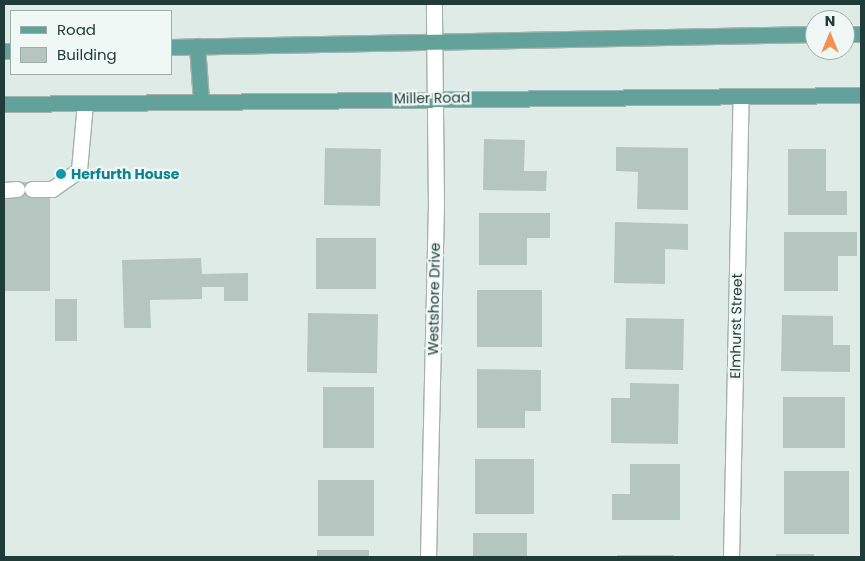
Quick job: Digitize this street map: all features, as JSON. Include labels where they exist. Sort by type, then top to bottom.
[{"type":"main road","points":[[172,47],[435,40],[805,34]]},
{"type":"main road","points":[[197,46],[201,101]]},
{"type":"main road","name":"Miller Road","points":[[4,104],[861,95]]},
{"type":"street","name":"Westshore Drive","points":[[428,557],[435,98],[434,4]]},
{"type":"street","name":"Elmhurst Street","points":[[731,557],[741,96]]},
{"type":"street","points":[[18,190],[52,189],[79,170],[84,103]]},
{"type":"building","points":[[484,139],[525,140],[524,171],[547,171],[546,191],[483,190]]},
{"type":"building","points":[[616,147],[688,148],[688,210],[637,209],[638,172],[616,171]]},
{"type":"building","points":[[325,148],[381,149],[380,206],[324,205]]},
{"type":"building","points":[[788,149],[826,149],[826,191],[847,191],[847,215],[788,215]]},
{"type":"building","points":[[17,182],[32,182],[32,198],[50,197],[50,291],[4,291],[4,196]]},
{"type":"building","points":[[479,213],[550,213],[550,238],[527,238],[527,265],[479,265]]},
{"type":"building","points":[[615,222],[688,224],[688,250],[665,249],[665,284],[614,283]]},
{"type":"building","points":[[784,232],[857,232],[857,256],[838,256],[838,291],[784,291]]},
{"type":"building","points":[[316,238],[376,238],[376,289],[316,289]]},
{"type":"building","points":[[201,258],[202,274],[248,273],[248,301],[224,301],[224,287],[202,287],[202,299],[150,300],[151,328],[124,328],[122,260]]},
{"type":"building","points":[[477,290],[542,290],[542,347],[477,347]]},
{"type":"building","points":[[55,299],[77,299],[77,341],[55,341]]},
{"type":"building","points":[[308,313],[378,314],[377,373],[307,372]]},
{"type":"building","points":[[782,315],[833,316],[833,345],[850,345],[850,372],[781,371]]},
{"type":"building","points":[[626,318],[684,319],[683,370],[625,369]]},
{"type":"building","points":[[477,369],[541,370],[541,411],[525,411],[525,428],[477,428]]},
{"type":"building","points":[[630,383],[679,384],[678,444],[611,443],[611,398],[630,398]]},
{"type":"building","points":[[323,387],[374,387],[374,448],[323,448]]},
{"type":"building","points":[[783,397],[845,397],[845,448],[783,448]]},
{"type":"building","points":[[475,459],[534,459],[534,514],[475,514]]},
{"type":"building","points":[[630,464],[680,464],[680,520],[612,520],[612,494],[630,494]]},
{"type":"building","points":[[784,471],[849,471],[849,534],[784,534]]},
{"type":"building","points":[[318,480],[374,480],[374,536],[318,536]]},
{"type":"building","points":[[473,533],[527,533],[527,557],[473,557]]},
{"type":"building","points":[[317,550],[369,550],[369,557],[317,557]]},
{"type":"building","points":[[776,554],[814,554],[814,557],[776,557]]},
{"type":"building","points":[[617,555],[674,555],[674,557],[617,557]]},
{"type":"place","name":"Herfurth House","points":[[61,174]]}]
